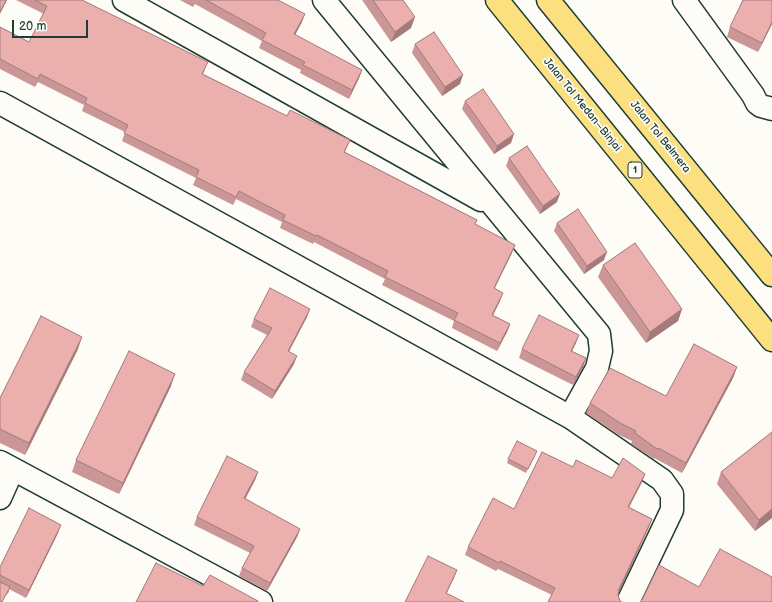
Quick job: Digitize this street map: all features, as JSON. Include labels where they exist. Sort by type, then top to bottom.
[{"type":"highway","name":"Jalan Tol Medan–Binjai","points":[[497,0],[772,340]]},
{"type":"highway","name":"Jalan Tol Belmera","points":[[548,0],[772,275]]},
{"type":"street","points":[[124,0],[492,206]]},
{"type":"street","points":[[324,0],[492,206],[599,334],[601,351],[596,368],[570,417]]},
{"type":"street","points":[[684,0],[753,95],[757,103],[761,106],[772,109]]},
{"type":"street","points":[[0,103],[570,417],[662,480],[672,494],[672,510],[628,602]]},
{"type":"street","points":[[0,498],[7,466],[262,602]]},
{"type":"building","points":[[0,0],[6,0],[0,12]]},
{"type":"building","points":[[35,0],[82,0],[208,62],[202,74],[287,116],[290,110],[350,140],[344,152],[477,220],[475,224],[515,245],[494,288],[503,293],[492,315],[510,324],[500,343],[454,320],[458,313],[385,277],[388,271],[317,235],[316,236],[283,220],[285,215],[239,191],[236,197],[196,177],[199,170],[124,133],[128,125],[85,103],[87,98],[40,74],[38,79],[0,59],[0,27],[29,42],[47,6]]},
{"type":"building","points":[[206,0],[278,0],[305,14],[294,34],[362,70],[352,90],[303,65],[305,62],[262,40],[266,33]]},
{"type":"building","points":[[373,0],[403,0],[415,17],[395,32]]},
{"type":"building","points":[[743,0],[772,0],[772,22],[762,43],[730,27]]},
{"type":"building","points":[[434,32],[463,75],[445,87],[415,44]]},
{"type":"building","points":[[483,89],[514,134],[497,146],[465,101]]},
{"type":"building","points":[[527,146],[560,194],[543,206],[509,158]]},
{"type":"building","points":[[578,209],[607,252],[587,266],[557,223]]},
{"type":"building","points":[[635,243],[682,309],[650,332],[603,265]]},
{"type":"building","points":[[270,288],[310,309],[288,351],[297,356],[275,391],[244,372],[272,328],[254,319]]},
{"type":"building","points":[[539,315],[579,335],[571,351],[586,358],[576,377],[522,349]]},
{"type":"building","points":[[41,316],[82,337],[29,443],[0,429],[0,398]]},
{"type":"building","points":[[694,344],[737,367],[686,463],[658,448],[657,449],[635,433],[636,431],[620,423],[590,403],[610,368],[666,396]]},
{"type":"building","points":[[129,351],[175,374],[123,483],[76,460]]},
{"type":"building","points":[[772,432],[772,509],[759,520],[721,472]]},
{"type":"building","points":[[517,441],[537,451],[528,469],[508,459]]},
{"type":"building","points":[[542,452],[573,467],[576,460],[612,478],[623,458],[645,474],[628,507],[652,519],[619,589],[618,595],[620,601],[622,602],[548,602],[555,588],[500,561],[499,563],[468,547],[493,498],[514,509]]},
{"type":"building","points":[[227,456],[258,472],[244,498],[300,529],[270,583],[242,568],[254,546],[197,517]]},
{"type":"building","points":[[29,508],[61,525],[29,590],[0,575],[0,567]]},
{"type":"building","points":[[720,549],[772,577],[772,602],[640,602],[659,565],[699,587]]},
{"type":"building","points":[[428,556],[457,570],[446,593],[464,602],[405,602]]},
{"type":"building","points":[[156,563],[203,586],[210,575],[258,602],[136,602]]},
{"type":"building","points":[[0,582],[10,587],[2,602],[0,602]]}]
